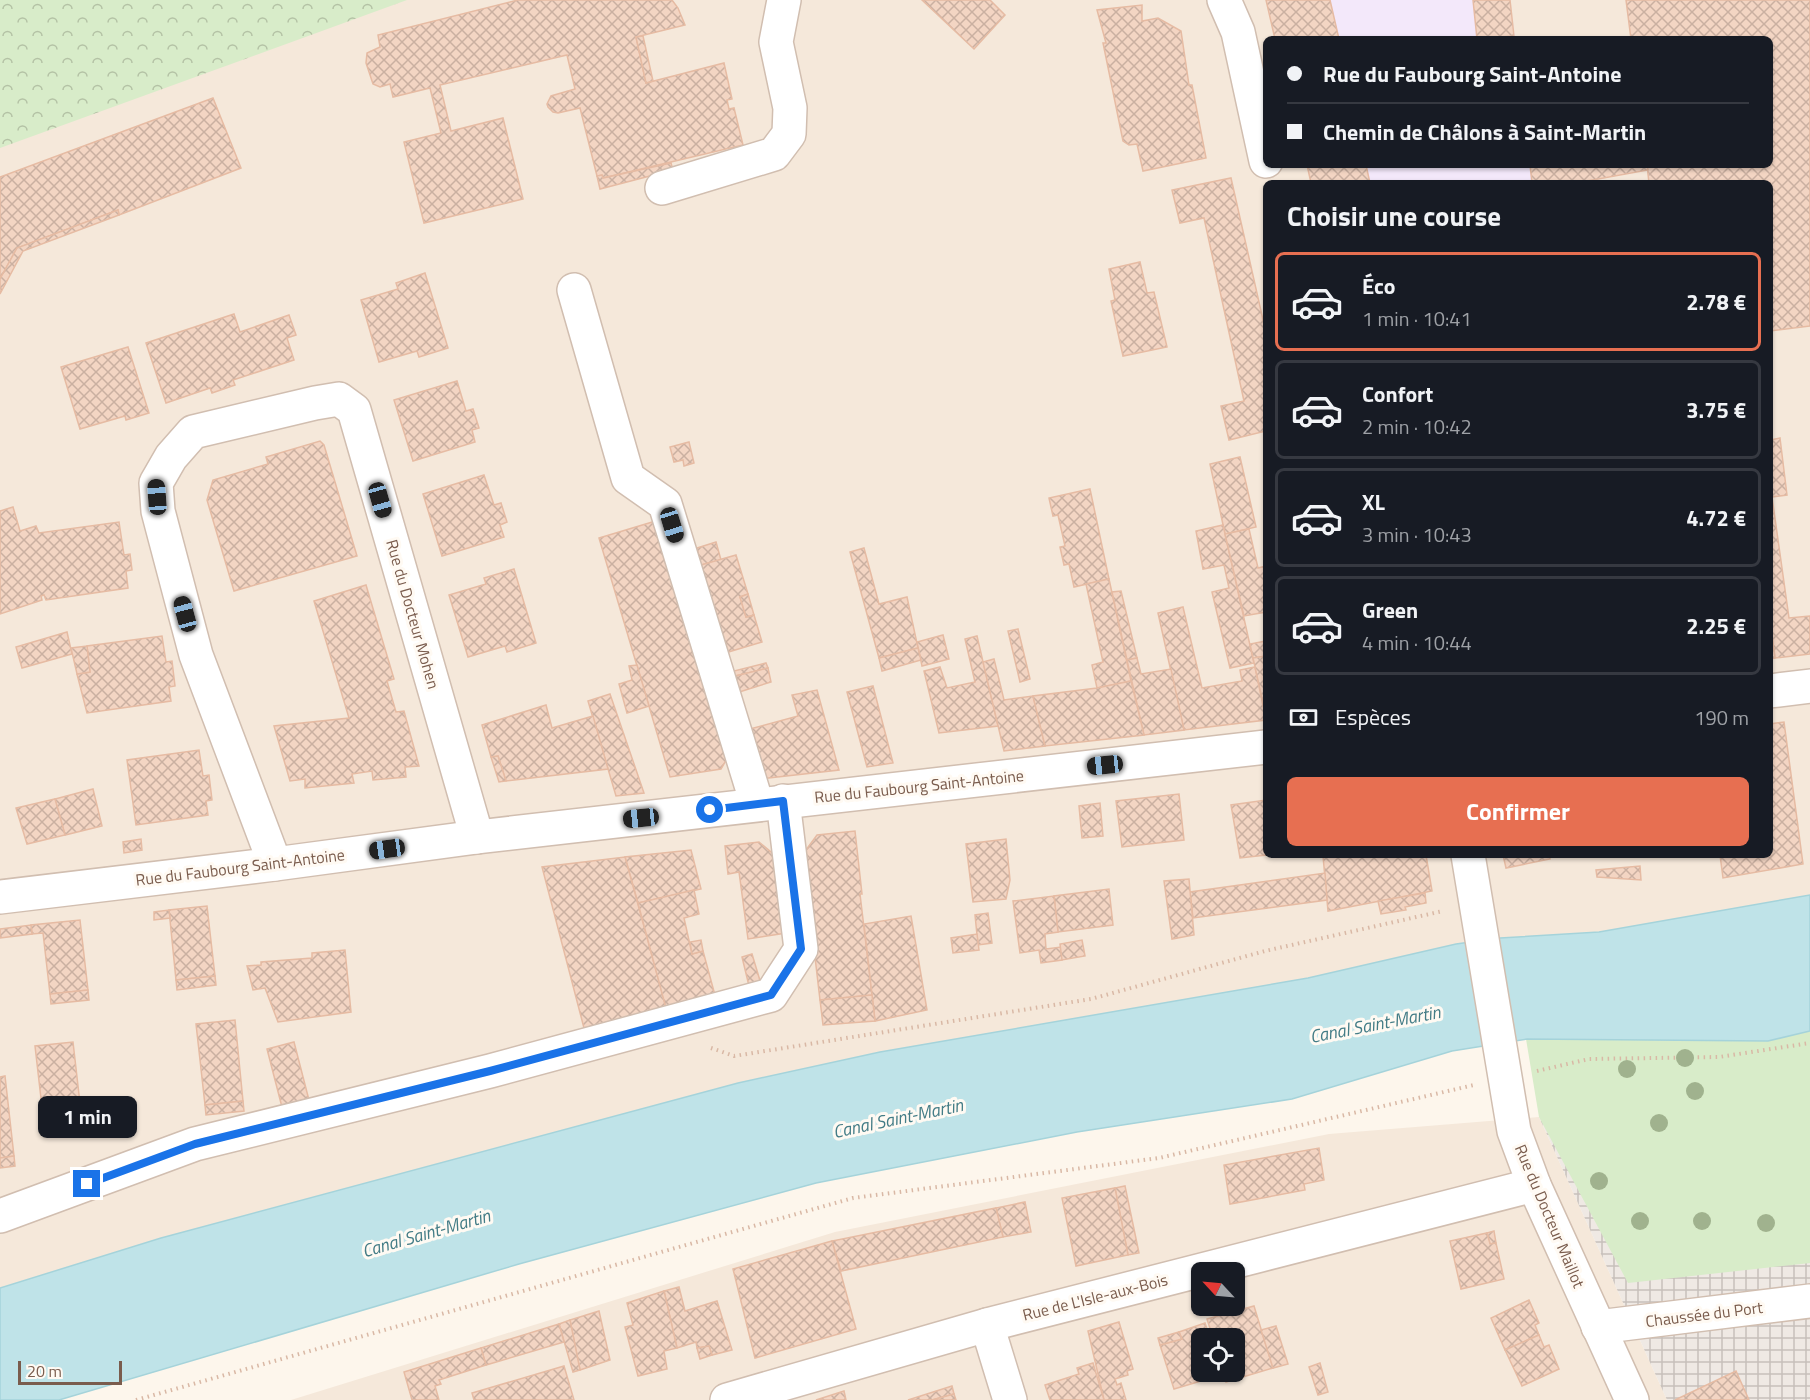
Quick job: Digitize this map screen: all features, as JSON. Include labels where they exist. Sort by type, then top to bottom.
[{"type":"street","points":[[662,188],[774,154],[789,134],[790,108],[776,42],[784,0]]},
{"type":"street","points":[[1224,0],[1238,32],[1263,149]]},
{"type":"street","points":[[0,1216],[195,1144],[490,1071],[771,995],[801,949],[770,803],[665,504],[628,478],[574,290]]},
{"type":"street","name":"Rue du Docteur Mohen","points":[[275,864],[196,656],[158,511],[156,483],[171,458],[193,432],[339,399],[354,410],[477,837]]},
{"type":"street","points":[[1773,691],[1810,686]]},
{"type":"street","name":"Rue du Faubourg Saint-Antoine","points":[[0,897],[477,837],[1263,747]]},
{"type":"street","points":[[1468,858],[1477,910]]},
{"type":"street","name":"Rue du Docteur Maillot","points":[[1477,910],[1514,1131],[1534,1185],[1632,1400]]},
{"type":"street","name":"Rue de L'Isle-aux-Bois","points":[[727,1400],[987,1325],[1534,1185]]},
{"type":"street","name":"Chaussée du Port","points":[[1598,1327],[1810,1301]]},
{"type":"street","points":[[987,1325],[1010,1400]]},
{"type":"path","points":[[684,1019],[711,1048],[734,1056],[1091,999],[1265,951],[1477,910]]},
{"type":"path","points":[[136,1400],[853,1198],[1159,1158],[1504,1070],[1589,1059],[1719,1058],[1810,1043]]},
{"type":"shaded area","points":[[0,0],[1810,0],[1810,895],[1599,932],[1500,938],[1456,944],[1308,978],[880,1052],[738,1083],[161,1238],[0,1288]]},
{"type":"shaded area","points":[[1266,0],[1510,0],[1515,36],[1274,36]]},
{"type":"shaded area","points":[[1308,168],[1530,168],[1532,180],[1310,180]]},
{"type":"shaded area","points":[[1810,1086],[1810,1400],[1667,1400],[1539,1117],[1629,1113]]},
{"type":"shaded area","points":[[1539,1117],[1667,1400],[291,1400],[835,1232],[1329,1134]]},
{"type":"green space","points":[[0,0],[407,0],[0,148]]},
{"type":"green space","points":[[1810,1031],[1810,1263],[1628,1283],[1539,1117],[1526,1039],[1768,1041]]},
{"type":"water","name":"Canal Saint-Martin","points":[[1810,895],[1810,1031],[1768,1041],[1527,1039],[1452,1051],[1292,1099],[1077,1132],[816,1183],[519,1264],[59,1400],[0,1400],[0,1288],[161,1238],[738,1083],[880,1052],[1308,978],[1456,944],[1500,938],[1599,932]]},
{"type":"building","points":[[518,0],[672,0],[685,25],[636,37],[646,83],[724,63],[732,99],[727,100],[729,109],[734,108],[743,145],[603,178],[602,175],[597,176],[580,108],[558,113],[553,112],[547,104],[551,96],[575,89],[567,55],[440,85],[451,131],[503,118],[523,199],[424,223],[404,142],[441,133],[430,88],[393,97],[390,84],[380,87],[373,84],[366,63],[367,53],[380,47],[378,35]]},
{"type":"building","points":[[922,0],[990,0],[1005,15],[974,49]]},
{"type":"building","points":[[1266,0],[1330,0],[1338,36],[1274,36]]},
{"type":"building","points":[[1473,0],[1510,0],[1514,36],[1477,36]]},
{"type":"building","points":[[1626,0],[1810,0],[1810,326],[1773,331],[1773,180],[1649,180],[1647,168],[1773,168],[1773,36],[1631,36]]},
{"type":"building","points":[[1142,5],[1142,21],[1158,18],[1181,31],[1189,85],[1192,85],[1206,158],[1143,171],[1137,144],[1129,145],[1123,141],[1103,43],[1106,43],[1097,10]]},
{"type":"building","points":[[643,36],[653,81],[646,83],[636,37]]},
{"type":"building","points":[[213,98],[241,168],[119,215],[118,210],[17,248],[0,279],[0,177]]},
{"type":"building","points":[[671,163],[673,170],[600,189],[597,176],[602,175],[603,178]]},
{"type":"building","points":[[1308,168],[1367,168],[1369,180],[1310,180]]},
{"type":"building","points":[[1530,168],[1648,168],[1648,170],[1593,180],[1532,180]]},
{"type":"building","points":[[1231,178],[1263,320],[1263,432],[1229,440],[1221,406],[1244,401],[1204,218],[1180,223],[1172,190]]},
{"type":"building","points":[[118,210],[119,215],[23,251],[0,294],[0,279],[17,248]]},
{"type":"building","points":[[1140,262],[1147,293],[1154,292],[1167,347],[1123,356],[1111,301],[1115,300],[1109,269]]},
{"type":"building","points":[[425,273],[448,348],[419,357],[417,351],[379,362],[361,300],[398,289],[396,283]]},
{"type":"building","points":[[234,314],[240,332],[289,315],[296,335],[287,338],[294,360],[233,380],[235,385],[212,393],[210,388],[166,403],[146,343]]},
{"type":"building","points":[[128,347],[149,413],[126,420],[125,416],[80,429],[61,367]]},
{"type":"building","points":[[457,381],[466,411],[473,409],[479,428],[472,430],[475,442],[413,461],[394,400]]},
{"type":"building","points":[[1780,438],[1787,495],[1773,497],[1773,439]]},
{"type":"building","points":[[320,441],[324,445],[357,556],[234,591],[207,500],[213,480],[268,464],[266,457]]},
{"type":"building","points":[[689,442],[694,463],[684,466],[683,460],[674,462],[670,447]]},
{"type":"building","points":[[1240,457],[1256,527],[1225,534],[1210,464]]},
{"type":"building","points":[[484,475],[494,505],[501,503],[507,522],[500,525],[504,537],[442,556],[423,494]]},
{"type":"building","points":[[1090,489],[1109,579],[1074,587],[1069,564],[1064,565],[1060,547],[1065,546],[1058,515],[1053,516],[1049,498]]},
{"type":"building","points":[[1773,504],[1789,618],[1810,616],[1810,654],[1775,658],[1773,644]]},
{"type":"building","points":[[13,507],[20,531],[36,526],[39,533],[119,522],[124,555],[130,554],[132,570],[126,571],[128,588],[46,600],[44,595],[41,596],[42,600],[0,614],[0,511]]},
{"type":"building","points":[[659,520],[728,757],[721,769],[670,777],[599,538]]},
{"type":"building","points":[[1223,525],[1254,663],[1230,668],[1212,592],[1229,588],[1224,565],[1203,569],[1196,531]]},
{"type":"building","points":[[1249,529],[1258,568],[1263,567],[1263,613],[1244,616],[1225,534]]},
{"type":"building","points":[[716,542],[721,560],[701,565],[697,548]]},
{"type":"building","points":[[864,548],[879,604],[907,597],[918,648],[879,658],[850,552]]},
{"type":"building","points":[[736,555],[748,594],[740,597],[746,617],[754,615],[762,642],[725,653],[701,565]]},
{"type":"building","points":[[514,569],[536,643],[507,652],[505,646],[468,657],[449,595],[486,584],[484,578]]},
{"type":"building","points":[[1109,579],[1131,681],[1097,688],[1092,665],[1103,662],[1086,584]]},
{"type":"building","points":[[366,585],[394,679],[387,681],[396,712],[404,711],[419,766],[405,767],[406,777],[373,780],[372,771],[352,774],[354,783],[305,788],[305,779],[290,781],[274,726],[349,718],[314,601]]},
{"type":"building","points":[[1121,591],[1137,658],[1127,660],[1112,592]]},
{"type":"building","points":[[748,594],[754,615],[746,617],[740,597]]},
{"type":"building","points":[[1183,607],[1202,688],[1242,681],[1240,670],[1255,667],[1263,706],[1263,720],[1184,730],[1158,613]]},
{"type":"building","points":[[1018,629],[1030,679],[1020,682],[1008,631]]},
{"type":"building","points":[[67,632],[72,654],[22,668],[16,647]]},
{"type":"building","points":[[943,635],[949,659],[922,666],[917,642]]},
{"type":"building","points":[[162,636],[166,662],[172,661],[175,686],[169,687],[171,701],[87,713],[77,674],[90,672],[87,646]]},
{"type":"building","points":[[977,636],[998,726],[939,733],[924,671],[940,667],[947,688],[975,682],[965,639]]},
{"type":"building","points":[[1263,642],[1263,656],[1253,658],[1250,644]]},
{"type":"building","points":[[87,646],[90,672],[77,674],[71,648]]},
{"type":"building","points":[[918,648],[921,660],[882,671],[879,658]]},
{"type":"building","points":[[1263,656],[1263,703],[1253,658]]},
{"type":"building","points":[[1137,658],[1141,674],[1171,669],[1184,730],[1144,735],[1127,660]]},
{"type":"building","points":[[994,659],[1004,700],[1033,696],[1045,746],[1004,751],[983,662]]},
{"type":"building","points":[[766,663],[768,668],[731,677],[730,672]]},
{"type":"building","points":[[637,665],[649,706],[627,713],[619,684],[632,680],[629,666]]},
{"type":"building","points":[[768,668],[771,682],[736,693],[731,677]]},
{"type":"building","points":[[1131,681],[1144,735],[1045,746],[1033,696]]},
{"type":"building","points":[[873,686],[893,763],[867,767],[847,692]]},
{"type":"building","points":[[817,690],[839,770],[759,779],[746,730],[798,716],[792,695]]},
{"type":"building","points":[[610,694],[644,793],[616,796],[588,701]]},
{"type":"building","points":[[546,705],[552,728],[593,716],[608,769],[506,781],[498,756],[491,757],[482,725]]},
{"type":"building","points":[[1784,722],[1803,864],[1723,878],[1720,858],[1773,858],[1773,724]]},
{"type":"building","points":[[199,750],[203,776],[209,775],[212,800],[206,801],[208,815],[136,825],[127,760]]},
{"type":"building","points":[[498,756],[506,781],[499,782],[491,757]]},
{"type":"building","points":[[93,789],[102,826],[65,835],[55,799]]},
{"type":"building","points":[[1179,794],[1184,840],[1122,847],[1116,801]]},
{"type":"building","points":[[55,799],[65,835],[27,844],[16,808]]},
{"type":"building","points":[[1263,800],[1263,855],[1240,858],[1231,805]]},
{"type":"building","points":[[1100,803],[1103,836],[1082,838],[1079,806]]},
{"type":"building","points":[[855,831],[872,995],[820,1000],[803,854],[817,835]]},
{"type":"building","points":[[141,839],[142,850],[124,853],[123,842]]},
{"type":"building","points":[[1006,839],[1010,880],[1006,899],[973,902],[966,844]]},
{"type":"building","points":[[759,842],[777,857],[786,933],[748,939],[739,872],[728,874],[725,846]]},
{"type":"building","points":[[691,850],[701,889],[638,903],[625,857]]},
{"type":"building","points":[[625,857],[666,1007],[584,1028],[542,867]]},
{"type":"building","points":[[1323,858],[1426,858],[1432,891],[1328,911]]},
{"type":"building","points":[[1504,858],[1550,859],[1506,868]]},
{"type":"building","points":[[1640,866],[1641,880],[1597,877],[1596,870]]},
{"type":"building","points":[[1325,873],[1327,900],[1193,918],[1190,892]]},
{"type":"building","points":[[1189,879],[1194,935],[1172,939],[1164,881]]},
{"type":"building","points":[[1109,889],[1113,925],[1058,932],[1054,896]]},
{"type":"building","points":[[694,890],[699,914],[684,918],[692,954],[703,951],[716,999],[667,1012],[638,903]]},
{"type":"building","points":[[1425,893],[1426,903],[1405,907],[1406,910],[1381,914],[1378,901]]},
{"type":"building","points":[[1054,896],[1058,932],[1045,934],[1046,949],[1061,947],[1062,960],[1041,963],[1039,950],[1020,953],[1013,901]]},
{"type":"building","points":[[207,906],[215,976],[176,980],[169,910]]},
{"type":"building","points":[[169,910],[170,918],[154,920],[154,912]]},
{"type":"building","points":[[988,913],[992,943],[978,945],[975,915]]},
{"type":"building","points":[[911,916],[927,1010],[875,1021],[864,924]]},
{"type":"building","points":[[80,920],[88,990],[50,994],[43,933],[32,934],[31,925]]},
{"type":"building","points":[[31,925],[32,934],[0,938],[0,929]]},
{"type":"building","points":[[977,934],[979,950],[953,953],[951,938]]},
{"type":"building","points":[[701,940],[703,951],[692,954],[690,942]]},
{"type":"building","points":[[1082,940],[1085,956],[1062,960],[1060,944]]},
{"type":"building","points":[[345,950],[351,1012],[278,1022],[265,988],[253,990],[247,966],[261,965],[261,962],[312,958],[312,953]]},
{"type":"building","points":[[752,954],[761,984],[750,990],[742,957]]},
{"type":"building","points":[[215,976],[216,985],[177,990],[176,980]]},
{"type":"building","points":[[88,990],[89,1000],[51,1004],[50,994]]},
{"type":"building","points":[[872,995],[875,1021],[823,1025],[820,1000]]},
{"type":"building","points":[[235,1020],[243,1101],[205,1105],[196,1024]]},
{"type":"building","points":[[73,1042],[81,1112],[43,1116],[35,1046]]},
{"type":"building","points":[[294,1042],[310,1104],[283,1111],[267,1049]]},
{"type":"building","points":[[5,1076],[14,1156],[0,1158],[0,1077]]},
{"type":"building","points":[[243,1101],[244,1111],[206,1115],[205,1105]]},
{"type":"building","points":[[81,1112],[82,1122],[44,1126],[43,1116]]},
{"type":"building","points":[[1319,1148],[1324,1180],[1304,1184],[1305,1190],[1230,1204],[1224,1165]]},
{"type":"building","points":[[14,1156],[15,1166],[0,1168],[0,1158]]},
{"type":"building","points":[[1125,1186],[1139,1253],[1128,1255],[1115,1188]]},
{"type":"building","points":[[1115,1188],[1128,1255],[1076,1266],[1062,1198]]},
{"type":"building","points":[[1025,1202],[1031,1232],[1003,1237],[996,1208]]},
{"type":"building","points":[[996,1208],[1003,1237],[841,1271],[832,1241]]},
{"type":"building","points":[[1494,1231],[1496,1243],[1490,1244],[1487,1233]]},
{"type":"building","points":[[1487,1233],[1490,1244],[1496,1243],[1504,1279],[1461,1289],[1450,1241]]},
{"type":"building","points":[[832,1241],[856,1329],[755,1358],[733,1269]]},
{"type":"building","points":[[679,1287],[685,1311],[717,1301],[732,1350],[712,1355],[709,1346],[697,1348],[696,1342],[677,1348],[664,1291]]},
{"type":"building","points":[[664,1291],[677,1348],[664,1351],[667,1369],[638,1376],[625,1327],[633,1325],[627,1303]]},
{"type":"building","points":[[1529,1300],[1539,1323],[1535,1325],[1539,1335],[1505,1350],[1491,1318]]},
{"type":"building","points":[[1254,1306],[1273,1368],[1245,1376],[1245,1328],[1210,1328],[1207,1319],[1218,1316],[1245,1316],[1245,1308]]},
{"type":"building","points":[[599,1311],[610,1360],[580,1370],[570,1320]]},
{"type":"building","points":[[570,1320],[580,1370],[573,1372],[559,1324]]},
{"type":"building","points":[[1119,1322],[1133,1369],[1127,1371],[1128,1375],[1115,1379],[1117,1385],[1121,1383],[1126,1400],[1104,1400],[1088,1331]]},
{"type":"building","points":[[1205,1323],[1207,1328],[1191,1328],[1191,1382],[1198,1382],[1174,1389],[1160,1345],[1182,1339],[1179,1332]]},
{"type":"building","points":[[559,1324],[564,1342],[486,1365],[481,1348]]},
{"type":"building","points":[[1276,1326],[1288,1364],[1273,1368],[1261,1330]]},
{"type":"building","points":[[1179,1332],[1182,1339],[1160,1345],[1158,1338]]},
{"type":"building","points":[[1539,1335],[1544,1347],[1549,1345],[1559,1369],[1522,1386],[1505,1350]]},
{"type":"building","points":[[709,1346],[712,1355],[700,1359],[697,1348]]},
{"type":"building","points":[[481,1348],[486,1365],[439,1380],[441,1384],[435,1386],[439,1400],[412,1400],[404,1372]]},
{"type":"building","points":[[1093,1363],[1104,1400],[1050,1400],[1045,1385],[1079,1374],[1077,1368]]},
{"type":"building","points":[[1320,1363],[1328,1392],[1318,1395],[1309,1367]]},
{"type":"building","points":[[564,1366],[574,1400],[474,1400],[472,1393]]},
{"type":"building","points":[[1736,1371],[1749,1400],[1675,1400]]},
{"type":"building","points":[[952,1386],[954,1394],[932,1400],[908,1400]]},
{"type":"building","points":[[844,1391],[846,1400],[816,1400]]},
{"type":"building","points":[[954,1394],[956,1400],[932,1400]]},
{"type":"route","points":[[87,1184],[195,1144],[490,1071],[771,995],[801,949],[783,801],[710,810]]}]
